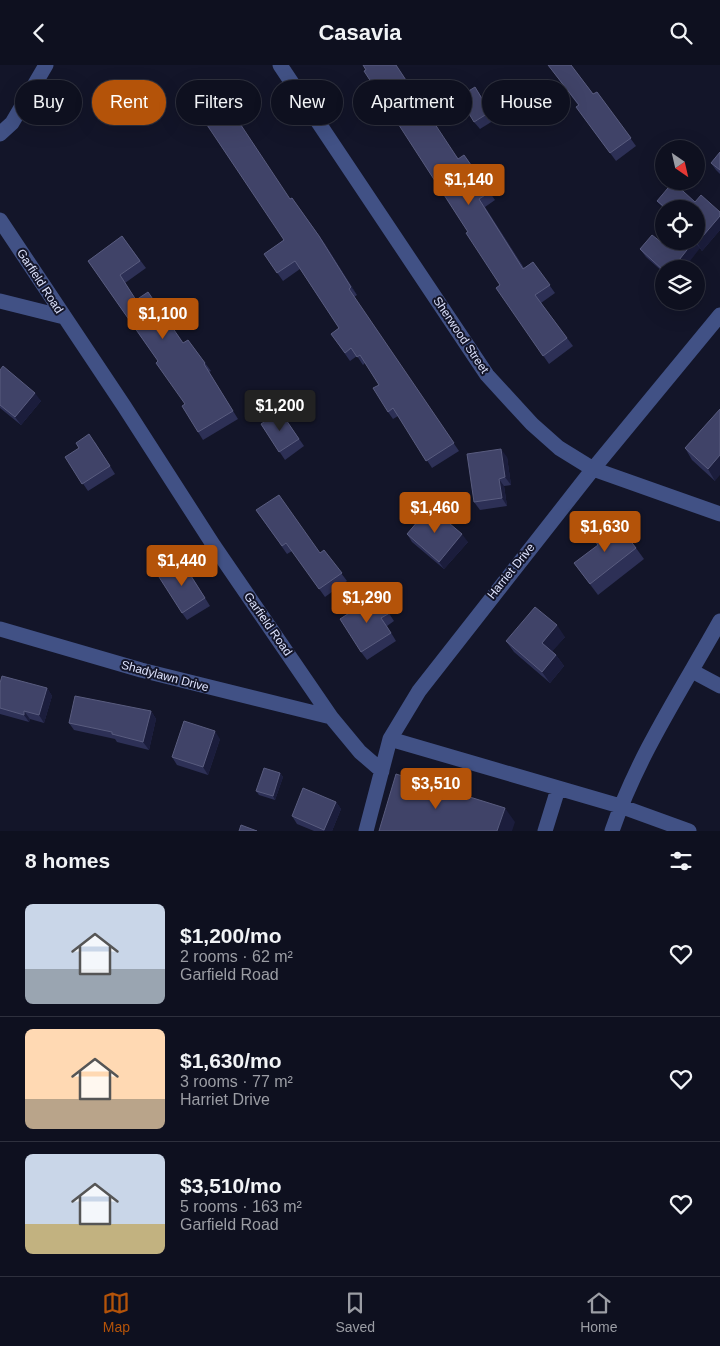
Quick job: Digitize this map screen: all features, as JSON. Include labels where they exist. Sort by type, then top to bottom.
[{"type":"street","points":[[0,134],[12,123],[46,65]]},
{"type":"street","name":"Sherwood Street","points":[[280,65],[487,375],[532,424],[559,448],[593,469],[720,514]]},
{"type":"street","name":"Garfield Road","points":[[0,220],[124,406],[214,547],[331,717],[360,752],[382,771]]},
{"type":"street","name":"Garfield Road","points":[[0,301],[64,317]]},
{"type":"street","name":"Harriet Drive","points":[[382,771],[390,739],[419,691],[593,469],[720,315]]},
{"type":"street","points":[[612,831],[620,807],[656,734],[720,621]]},
{"type":"street","name":"Shadylawn Drive","points":[[0,629],[141,671],[331,717]]},
{"type":"street","points":[[692,671],[720,686]]},
{"type":"street","points":[[390,739],[620,807],[684,830]]},
{"type":"street","points":[[366,831],[382,771]]},
{"type":"street","points":[[545,831],[558,789]]},
{"type":"building","points":[[363,65],[396,65],[406,80],[370,80],[364,71],[366,70]]},
{"type":"building","points":[[548,65],[571,65],[593,94],[597,92],[631,138],[610,153],[576,107],[579,105],[570,93],[570,80],[560,80]]},
{"type":"building","points":[[475,87],[482,99],[482,117],[474,122],[472,119],[472,89]]},
{"type":"building","points":[[207,125],[241,125],[290,199],[292,198],[319,236],[351,287],[349,289],[454,443],[426,461],[393,408],[388,412],[373,388],[379,385],[360,355],[357,357],[351,348],[345,353],[331,334],[339,328],[295,261],[277,273],[264,254],[284,240]]},
{"type":"building","points":[[399,125],[436,125],[458,159],[464,155],[490,192],[479,199],[523,269],[533,262],[550,285],[535,295],[567,338],[543,356],[496,288],[500,285],[466,233],[468,232]]},
{"type":"building","points":[[720,152],[720,170],[711,163]]},
{"type":"building","points":[[666,190],[682,190],[693,200],[658,200]]},
{"type":"building","points":[[701,195],[720,212],[720,216],[705,234],[705,200],[697,200]]},
{"type":"building","points":[[652,235],[655,237],[655,250],[687,250],[679,260],[655,260],[655,263],[640,249]]},
{"type":"building","points":[[122,236],[140,261],[120,275],[136,300],[148,292],[183,343],[188,340],[205,363],[233,411],[198,432],[182,406],[185,404],[156,363],[158,361],[88,261]]},
{"type":"building","points":[[3,366],[35,393],[15,417],[0,405],[0,370]]},
{"type":"building","points":[[720,409],[720,455],[708,469],[685,448]]},
{"type":"building","points":[[280,411],[299,439],[279,452],[261,424]]},
{"type":"building","points":[[89,434],[110,466],[82,484],[65,457],[79,448],[76,443]]},
{"type":"building","points":[[501,449],[505,477],[499,479],[502,498],[474,502],[467,454]]},
{"type":"building","points":[[279,495],[320,553],[324,550],[342,573],[319,589],[286,543],[282,546],[256,510]]},
{"type":"building","points":[[430,507],[462,534],[439,562],[407,534]]},
{"type":"building","points":[[615,521],[636,548],[590,584],[574,563],[598,545],[593,538]]},
{"type":"building","points":[[182,562],[205,598],[182,613],[159,577]]},
{"type":"building","points":[[377,595],[388,614],[381,618],[391,633],[361,652],[340,619]]},
{"type":"building","points":[[535,607],[557,625],[542,643],[556,655],[542,672],[506,641]]},
{"type":"building","points":[[2,676],[47,688],[39,715],[24,711],[24,715],[0,708],[0,683]]},
{"type":"building","points":[[75,696],[151,711],[143,742],[112,734],[112,732],[69,723]]},
{"type":"building","points":[[184,721],[215,731],[203,767],[172,757]]},
{"type":"building","points":[[264,768],[280,773],[273,796],[256,791]]},
{"type":"building","points":[[396,774],[505,808],[497,831],[379,831]]},
{"type":"building","points":[[303,788],[336,802],[324,830],[292,816]]},
{"type":"building","points":[[241,825],[257,831],[239,831]]}]
